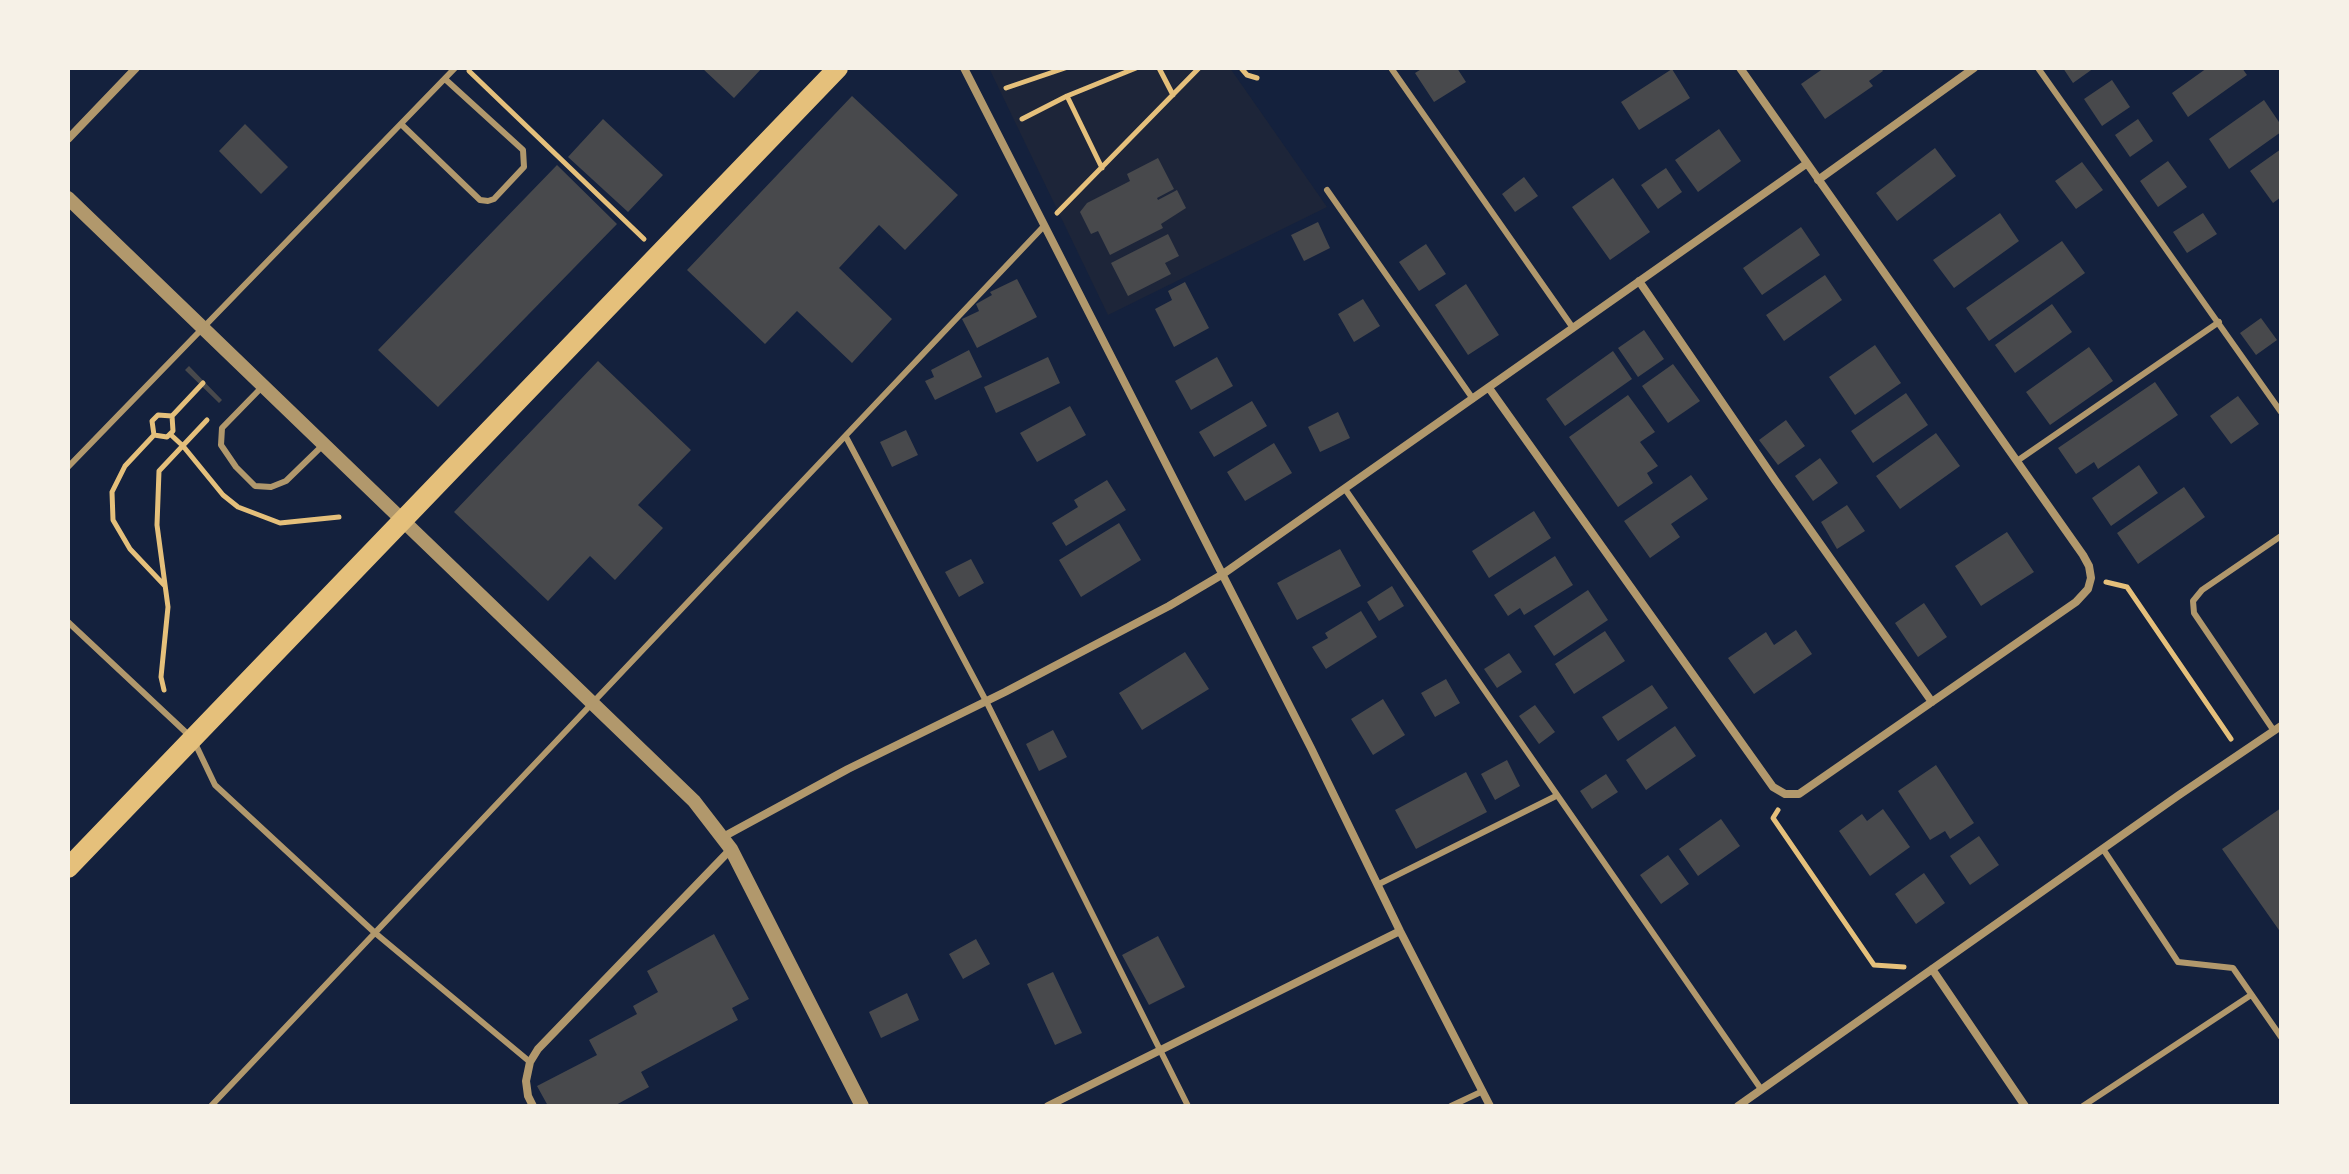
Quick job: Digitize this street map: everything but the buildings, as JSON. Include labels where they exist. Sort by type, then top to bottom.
[{"type":"main road","points":[[68,868],[838,68]]},
{"type":"street","points":[[68,139],[136,68]]},
{"type":"street","points":[[964,68],[1490,1106]]},
{"type":"street","points":[[1489,388],[1773,787],[1785,794],[1799,794],[2076,602],[2088,589],[2091,578],[2083,555],[1740,68]]},
{"type":"street","points":[[1818,180],[1974,68]]},
{"type":"street","points":[[533,1106],[526,1081],[530,1062],[538,1049],[727,843],[848,769],[1169,606],[1223,574],[1806,164]]},
{"type":"street","points":[[68,198],[694,801],[727,843],[862,1106]]},
{"type":"street","points":[[1639,281],[1932,702]]},
{"type":"street","points":[[1738,1106],[2277,728]]},
{"type":"street","points":[[1048,1106],[1400,931]]},
{"type":"street","points":[[1932,969],[2025,1106]]},
{"type":"lane","points":[[68,467],[455,68]]},
{"type":"lane","points":[[1391,68],[1573,328]]},
{"type":"lane","points":[[2038,68],[2281,412]]},
{"type":"lane","points":[[401,124],[480,200],[494,199],[524,167],[523,150],[445,79]]},
{"type":"lane","points":[[1327,190],[1473,399]]},
{"type":"lane","points":[[211,1106],[1044,226]]},
{"type":"lane","points":[[2017,461],[2219,322]]},
{"type":"lane","points":[[263,386],[222,428],[221,445],[236,467],[255,486],[271,487],[286,481],[324,444]]},
{"type":"lane","points":[[846,437],[986,701],[1188,1106]]},
{"type":"lane","points":[[1345,489],[1761,1089]]},
{"type":"lane","points":[[2277,728],[2194,613],[2193,601],[2202,590],[2281,536]]},
{"type":"lane","points":[[68,622],[193,739],[215,785],[374,932],[530,1062]]},
{"type":"lane","points":[[1377,885],[1556,796]]},
{"type":"lane","points":[[2103,849],[2178,962],[2233,968],[2281,1037]]},
{"type":"lane","points":[[2083,1106],[2251,995]]},
{"type":"lane","points":[[1451,1106],[1483,1091]]},
{"type":"lane","points":[[2096,1097],[2102,1106]]},
{"type":"path","points":[[466,68],[659,254]]},
{"type":"path","points":[[1006,88],[1065,68]]},
{"type":"path","points":[[1022,119],[1067,96],[1136,68]]},
{"type":"path","points":[[1159,68],[1173,95]]},
{"type":"path","points":[[1044,226],[1199,68]]},
{"type":"path","points":[[1241,68],[1247,75],[1257,78]]},
{"type":"path","points":[[1067,96],[1102,168]]},
{"type":"path","points":[[154,435],[167,437],[173,431],[172,416],[203,383]]},
{"type":"path","points":[[154,435],[152,421],[158,415],[172,416]]},
{"type":"path","points":[[164,712],[173,702],[164,692],[161,677],[168,607],[157,525],[159,471],[209,418]]},
{"type":"path","points":[[154,435],[125,466],[112,492],[113,520],[130,549],[166,587]]},
{"type":"path","points":[[2091,578],[2127,587],[2240,753]]},
{"type":"path","points":[[1785,794],[1773,818],[1874,965],[1932,969]]},
{"type":"shaded area","points":[[989,68],[1230,68],[1327,207],[1108,315]]}]
